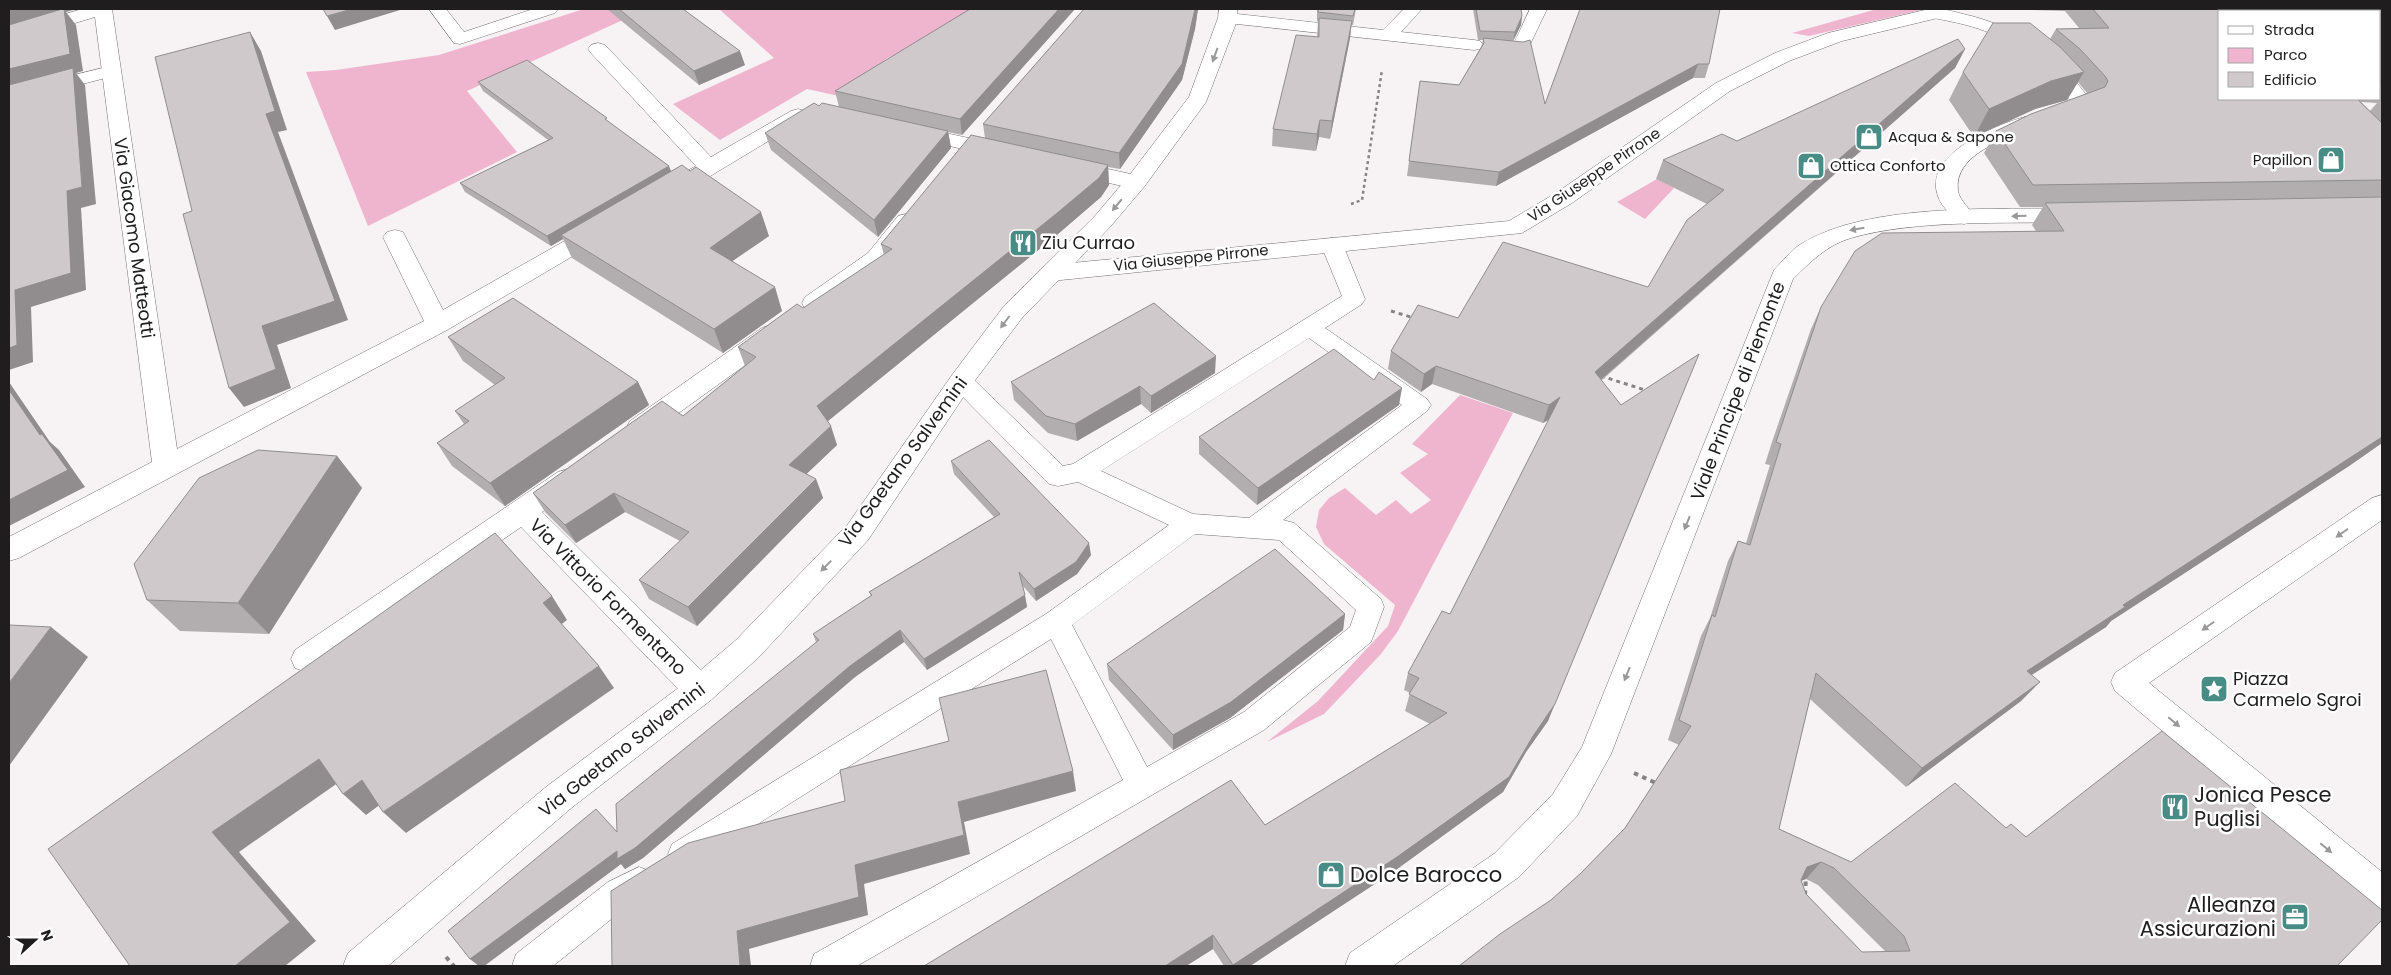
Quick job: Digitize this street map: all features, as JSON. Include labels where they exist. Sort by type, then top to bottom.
[{"type":"street","points":[[9,37],[102,9]]},
{"type":"street","name":"Via Giacomo Matteotti","points":[[102,9],[166,468]]},
{"type":"street","name":"Via Giuseppe Pirrone","points":[[1050,273],[1514,228],[1564,198],[1722,87],[1782,57],[1835,37],[1935,13]]},
{"type":"street","name":"Via Gaetano Salvemini","points":[[361,966],[558,798],[700,690],[747,649],[858,532],[961,381],[1013,312],[1102,222],[1136,182],[1199,98],[1228,14]]},
{"type":"street","points":[[598,49],[709,167]]},
{"type":"street","points":[[1964,216],[1947,192],[1948,173],[1961,154],[2051,112],[2083,103]]},
{"type":"street","points":[[650,202],[813,109]]},
{"type":"street","points":[[893,127],[974,137],[1024,157]]},
{"type":"street","points":[[950,167],[974,137]]},
{"type":"street","points":[[1052,163],[1136,182]]},
{"type":"street","points":[[617,444],[876,258],[919,205]]},
{"type":"street","name":"Viale Principe di Piemonte","points":[[1363,966],[1507,865],[1565,805],[1595,754],[1729,416],[1782,276],[1808,250],[1844,232],[1911,220],[1964,216],[2104,214]]},
{"type":"street","points":[[9,550],[438,324],[616,221]]},
{"type":"street","points":[[395,237],[438,324]]},
{"type":"street","name":"Via Vittorio Formentano","points":[[586,467],[523,511],[700,690]]},
{"type":"street","points":[[2382,506],[2126,682],[2382,894]]},
{"type":"street","points":[[306,659],[523,511]]},
{"type":"lane","points":[[437,9],[460,38],[549,9]]},
{"type":"lane","points":[[1228,14],[1387,36],[1520,49],[1538,9]]},
{"type":"lane","points":[[1387,36],[1412,10]]},
{"type":"lane","points":[[1935,13],[1992,27],[2021,44],[2067,84],[2083,103]]},
{"type":"lane","points":[[9,97],[111,70]]},
{"type":"lane","points":[[961,381],[1058,477],[1080,472],[1354,299],[1332,245]]},
{"type":"lane","points":[[1255,527],[1419,406],[1310,328]]},
{"type":"lane","points":[[826,966],[1254,721],[1361,634],[1371,607],[1285,530],[1190,524],[1080,472]]},
{"type":"lane","points":[[528,966],[619,894],[1056,622],[1190,524]]},
{"type":"lane","points":[[1056,622],[1142,786]]},
{"type":"path","points":[[1300,248],[1337,209],[1362,200],[1387,36]]},
{"type":"path","points":[[1354,299],[1422,320]]},
{"type":"path","points":[[1599,376],[1655,393]]},
{"type":"path","points":[[1595,754],[1666,788]]},
{"type":"path","points":[[1805,898],[1806,872]]},
{"type":"green space","points":[[584,9],[647,9],[467,91],[517,152],[368,226],[306,72],[336,70],[439,55]]},
{"type":"green space","points":[[719,9],[975,9],[886,59],[848,98],[807,89],[720,140],[673,104],[774,58]]},
{"type":"green space","points":[[1877,9],[1925,9],[1809,36],[1792,33]]},
{"type":"green space","points":[[1657,179],[1674,188],[1645,219],[1617,202]]},
{"type":"green space","points":[[1460,395],[1513,413],[1398,631],[1381,654],[1324,714],[1267,742],[1318,701],[1388,626],[1395,605],[1324,544],[1316,527],[1319,510],[1329,498],[1345,488],[1376,515],[1396,500],[1411,514],[1431,500],[1400,473],[1428,454],[1412,444]]},
{"type":"building","points":[[64,9],[70,54],[9,69],[9,25]]},
{"type":"building","points":[[323,9],[352,9],[327,16]]},
{"type":"building","points":[[619,9],[683,9],[740,51],[694,71]]},
{"type":"building","points":[[970,9],[1059,9],[960,119],[835,91]]},
{"type":"building","points":[[1084,9],[1195,9],[1182,64],[1119,153],[983,124]]},
{"type":"building","points":[[1318,9],[1355,9],[1353,16],[1318,12]]},
{"type":"building","points":[[1476,9],[1521,9],[1522,16],[1515,32],[1480,31]]},
{"type":"building","points":[[1580,9],[1720,9],[1709,64],[1698,64],[1499,172],[1409,161],[1420,81],[1459,85],[1484,43],[1483,38],[1523,42],[1530,40],[1545,104]]},
{"type":"building","points":[[2093,9],[2382,9],[2382,81],[2381,10],[2218,10],[2218,100],[2358,100],[2382,123],[2382,180],[2033,185],[1996,131],[2031,114],[2105,87],[2108,81],[2105,76],[2080,49],[2056,29],[2109,28]]},
{"type":"building","points":[[1319,18],[1352,21],[1332,121],[1320,120],[1317,134],[1273,129],[1296,35],[1319,37]]},
{"type":"building","points":[[1993,23],[2030,23],[2060,47],[2084,72],[2051,81],[1989,109],[1963,72]]},
{"type":"building","points":[[250,32],[275,111],[266,114],[335,301],[262,326],[276,369],[229,388],[183,214],[192,211],[155,57]]},
{"type":"building","points":[[1958,39],[1965,49],[1595,372],[1621,405],[1699,354],[1555,704],[1533,736],[1509,777],[1397,857],[1233,965],[1213,935],[1165,966],[924,966],[1231,780],[1265,825],[1447,713],[1409,694],[1419,678],[1408,673],[1442,611],[1450,614],[1560,397],[1549,405],[1436,366],[1424,374],[1391,351],[1418,305],[1458,318],[1503,242],[1648,287],[1687,220],[1724,190],[1663,160],[1722,134],[1737,141]]},
{"type":"building","points":[[527,60],[669,166],[547,236],[460,183],[553,138],[478,82]]},
{"type":"building","points":[[73,68],[82,187],[67,191],[71,273],[15,290],[17,345],[9,348],[9,85]]},
{"type":"building","points":[[814,103],[819,106],[822,103],[948,131],[874,220],[765,133]]},
{"type":"building","points":[[971,135],[1108,165],[1099,178],[1056,214],[817,406],[831,426],[789,465],[816,479],[688,607],[639,580],[689,532],[614,493],[565,525],[533,493],[662,401],[683,416],[756,357],[738,347],[797,304],[803,308],[892,249],[881,244]]},
{"type":"building","points":[[682,165],[690,171],[696,167],[761,212],[710,248],[775,287],[714,329],[561,235]]},
{"type":"building","points":[[2382,197],[2382,437],[2123,605],[2125,607],[2027,671],[2040,682],[1922,768],[1816,673],[1779,829],[1851,862],[1955,783],[2006,828],[2011,824],[2026,837],[2162,731],[2382,910],[2382,920],[2337,966],[1459,966],[1500,934],[1551,900],[1581,873],[1625,828],[1691,726],[1679,720],[1712,615],[1715,617],[1738,541],[1750,545],[1781,444],[1776,442],[1821,307],[1855,251],[1882,233],[2064,231],[2045,203]],"holes":[[[1821,862],[1834,868],[1904,936],[1910,951],[1862,952],[1806,894],[1801,880],[1807,867]]]},
{"type":"building","points":[[513,298],[638,382],[490,483],[437,443],[469,421],[455,411],[505,378],[448,337]]},
{"type":"building","points":[[1154,303],[1216,356],[1151,396],[1140,386],[1075,424],[1046,416],[1011,382]]},
{"type":"building","points":[[1334,349],[1374,380],[1379,372],[1402,388],[1258,488],[1199,437]]},
{"type":"building","points":[[9,390],[40,435],[42,434],[68,470],[9,500]]},
{"type":"building","points":[[989,440],[1089,543],[1076,562],[1034,589],[1019,572],[1025,595],[924,659],[900,630],[850,666],[635,848],[617,859],[617,851],[470,959],[448,931],[596,809],[617,832],[616,804],[819,640],[813,634],[872,595],[869,592],[1000,514],[951,461]]},
{"type":"building","points":[[258,450],[337,456],[238,603],[147,600],[134,564],[199,478]]},
{"type":"building","points":[[495,533],[552,596],[543,603],[599,666],[383,812],[362,780],[343,794],[319,759],[212,832],[290,922],[235,966],[130,966],[48,849]]},
{"type":"building","points":[[1275,549],[1345,614],[1231,702],[1173,735],[1107,664]]},
{"type":"building","points":[[9,625],[51,627],[9,683]]},
{"type":"building","points":[[1046,670],[1073,771],[958,802],[964,835],[855,865],[859,897],[737,931],[740,966],[612,966],[611,891],[688,843],[845,801],[840,770],[949,741],[939,698]]},
{"type":"place","name":"Acqua & Sapone","points":[[1869,137]]},
{"type":"place","name":"Papillon","points":[[2331,160]]},
{"type":"place","name":"Ottica Conforto","points":[[1811,166]]},
{"type":"place","name":"Ziu Currao","points":[[1023,243]]},
{"type":"place","name":"Piazza Carmelo Sgroi","points":[[2214,689]]},
{"type":"place","name":"Jonica Pesce Puglisi","points":[[2175,807]]},
{"type":"place","name":"Dolce Barocco","points":[[1331,875]]},
{"type":"place","name":"Alleanza Assicurazioni","points":[[2295,917]]}]
